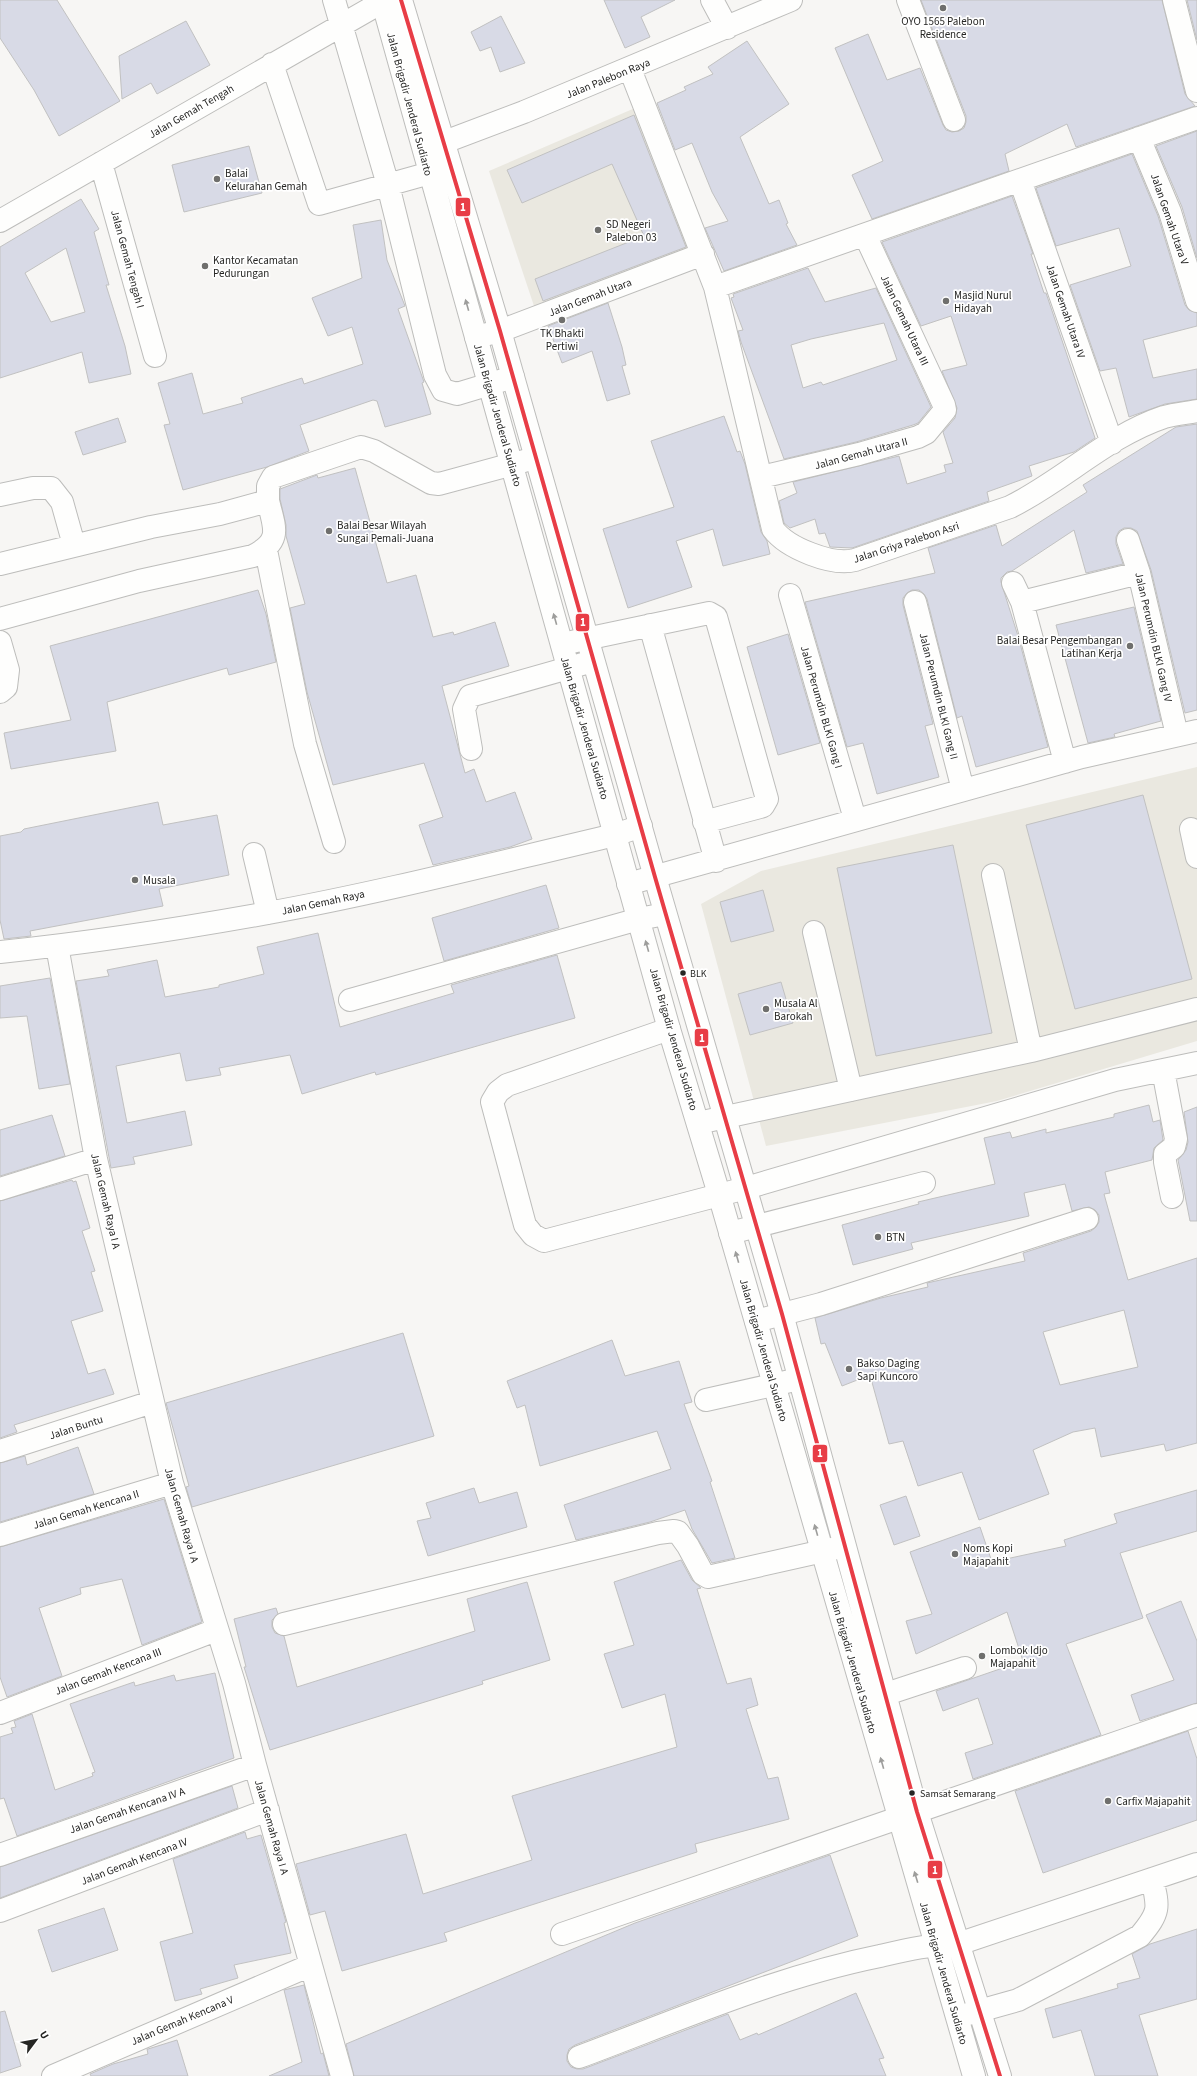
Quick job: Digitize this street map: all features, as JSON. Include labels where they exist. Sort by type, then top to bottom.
[{"type":"street","points":[[334,0],[388,185],[436,375],[443,390],[457,394],[513,377]]},
{"type":"street","name":"Jalan Gemah Tengah","points":[[0,220],[342,24],[389,0]]},
{"type":"street","name":"Jalan Brigadir Jenderal Sudiarto","points":[[389,0],[444,144],[500,331],[665,914],[782,1314],[885,1694],[908,1815],[936,1944],[974,2076]]},
{"type":"street","name":"Jalan Brigadir Jenderal Sudiarto","points":[[389,0],[423,150],[512,464],[628,884],[865,1701],[958,1944],[1000,2076]]},
{"type":"street","points":[[712,0],[727,28]]},
{"type":"street","name":"Jalan Palebon Raya","points":[[423,150],[444,144],[630,69],[791,0]]},
{"type":"street","points":[[908,0],[954,120]]},
{"type":"street","points":[[1174,0],[1197,91]]},
{"type":"street","points":[[272,64],[320,204],[429,172],[451,168]]},
{"type":"street","name":"Jalan Griya Palebon Asri","points":[[630,69],[715,287],[773,529],[778,536],[790,545],[834,562],[848,562],[1010,507],[1032,497],[1112,443],[1165,416],[1197,411]]},
{"type":"street","points":[[715,287],[1197,118]]},
{"type":"street","name":"Jalan Gemah Utara V","points":[[1139,138],[1170,212],[1197,301]]},
{"type":"street","name":"Jalan Gemah Tengah I","points":[[101,163],[154,356]]},
{"type":"street","name":"Jalan Gemah Utara IV","points":[[1020,180],[1112,443]]},
{"type":"street","name":"Jalan Gemah Utara III","points":[[865,235],[944,405]]},
{"type":"street","name":"Jalan Gemah Utara","points":[[476,337],[500,331],[703,254]]},
{"type":"street","name":"Jalan Gemah Utara II","points":[[761,477],[859,454],[918,437],[926,433],[942,416],[945,410],[944,405]]},
{"type":"street","points":[[0,619],[139,581],[253,556],[266,550],[273,540],[275,528],[268,501],[268,486],[273,477],[361,447],[374,450],[435,484],[535,458]]},
{"type":"street","points":[[0,495],[33,488],[51,488],[62,502],[74,545]]},
{"type":"street","points":[[0,564],[74,545],[220,514],[268,501]]},
{"type":"street","name":"Jalan Perumdin BLKI Gang IV","points":[[1128,540],[1187,733]]},
{"type":"street","points":[[266,550],[305,744],[334,842]]},
{"type":"street","points":[[1022,602],[1139,574]]},
{"type":"street","points":[[1013,583],[1022,602],[1065,762]]},
{"type":"street","name":"Jalan Perumdin BLKI Gang I","points":[[790,594],[854,819]]},
{"type":"street","name":"Jalan Perumdin BLKI Gang II","points":[[915,602],[963,790]]},
{"type":"street","points":[[562,644],[709,613],[716,617],[766,794],[765,803],[760,807],[704,822]]},
{"type":"street","points":[[650,625],[716,861]]},
{"type":"street","points":[[0,642],[8,670],[6,687],[0,692]]},
{"type":"street","points":[[471,749],[464,709],[470,696],[593,661]]},
{"type":"street","points":[[628,884],[716,861],[854,819],[1065,762],[1187,733]]},
{"type":"street","name":"Jalan Gemah Raya","points":[[0,952],[57,946],[268,913],[399,886],[615,835],[641,826]]},
{"type":"street","points":[[1191,829],[1197,857]]},
{"type":"street","points":[[254,854],[268,913]]},
{"type":"street","points":[[993,875],[1031,1051]]},
{"type":"street","points":[[350,1000],[639,919],[665,914]]},
{"type":"street","points":[[814,932],[851,1090]]},
{"type":"street","name":"Jalan Gemah Raya I A","points":[[57,946],[96,1159],[172,1483],[216,1630],[234,1683],[255,1765],[342,2076]]},
{"type":"street","points":[[698,1123],[1031,1051],[1197,1009]]},
{"type":"street","points":[[669,1029],[507,1085],[498,1092],[492,1102],[525,1225],[533,1235],[544,1242],[746,1188],[1115,1080],[1197,1063]]},
{"type":"street","points":[[1163,1070],[1176,1139],[1174,1147],[1165,1154],[1165,1162],[1172,1197]]},
{"type":"street","points":[[0,1189],[96,1159]]},
{"type":"street","points":[[730,1233],[924,1182]]},
{"type":"street","points":[[756,1321],[1086,1219]]},
{"type":"street","points":[[706,1400],[799,1379]]},
{"type":"street","name":"Jalan Buntu","points":[[0,1451],[152,1402]]},
{"type":"street","name":"Jalan Gemah Kencana II","points":[[0,1535],[172,1483]]},
{"type":"street","points":[[807,1498],[830,1492]]},
{"type":"street","points":[[284,1624],[669,1531],[674,1531],[682,1537],[703,1574],[708,1577],[844,1546]]},
{"type":"street","name":"Jalan Gemah Kencana III","points":[[0,1713],[216,1630]]},
{"type":"street","points":[[865,1701],[965,1668]]},
{"type":"street","points":[[562,1934],[1197,1715]]},
{"type":"street","name":"Jalan Gemah Kencana IV A","points":[[0,1855],[255,1765]]},
{"type":"street","name":"Jalan Gemah Kencana IV","points":[[0,1911],[268,1810]]},
{"type":"street","points":[[579,2057],[782,1981],[862,1959],[936,1944],[958,1944],[1197,1864]]},
{"type":"street","points":[[957,2018],[1018,2000],[1140,1936],[1152,1921],[1158,1905],[1152,1879]]},
{"type":"street","name":"Jalan Gemah Kencana V","points":[[53,2076],[311,1965]]},
{"type":"shaded area","name":"SD Negeri Palebon 03","points":[[635,108],[697,253],[536,312],[489,171]]},
{"type":"shaded area","points":[[1197,767],[1197,1041],[997,1101],[766,1146],[701,904],[761,871]]},
{"type":"building","points":[[0,0],[57,0],[120,101],[59,136],[34,90],[0,38]]},
{"type":"building","points":[[604,0],[675,0],[641,17],[650,37],[625,48]]},
{"type":"building","points":[[921,0],[1162,0],[1185,94],[1195,106],[1076,147],[1067,124],[1005,154],[1009,171],[872,219],[852,175],[883,161],[835,48],[868,34],[887,80],[920,68],[946,130],[952,132],[959,131],[964,128],[966,116]]},
{"type":"building","points":[[1187,0],[1197,0],[1197,40]]},
{"type":"building","points":[[501,16],[525,63],[500,72],[491,47],[480,51],[471,32]]},
{"type":"building","points":[[186,21],[210,65],[157,94],[151,83],[122,99],[119,56]]},
{"type":"building","points":[[747,41],[789,104],[740,137],[769,204],[779,200],[788,223],[786,224],[797,245],[724,271],[705,228],[728,221],[712,192],[692,143],[675,150],[657,103],[686,90],[684,87],[713,74],[708,67]]},
{"type":"building","points":[[634,115],[686,247],[543,301],[535,279],[644,236],[612,164],[522,203],[507,170]]},
{"type":"building","points":[[1197,131],[1197,258],[1182,207],[1156,146]]},
{"type":"building","name":"Balai Kelurahan Gemah","points":[[249,146],[262,193],[184,212],[172,165]]},
{"type":"building","points":[[1132,154],[1158,216],[1185,305],[1189,310],[1197,313],[1197,326],[1143,340],[1153,378],[1197,369],[1197,399],[1165,404],[1129,417],[1116,368],[1100,371],[1070,285],[1131,266],[1119,228],[1056,246],[1036,188]]},
{"type":"building","points":[[1012,196],[1095,438],[1074,452],[1029,466],[1032,476],[987,492],[989,501],[852,548],[830,547],[825,533],[819,534],[815,519],[790,528],[784,523],[779,501],[797,493],[793,482],[899,456],[907,484],[946,472],[944,465],[953,463],[943,432],[955,418],[957,408],[942,371],[967,365],[951,316],[921,326],[882,242]]},
{"type":"building","points":[[81,199],[99,229],[94,232],[109,285],[106,285],[125,346],[131,374],[89,383],[82,352],[0,378],[0,247]],"holes":[[[66,248],[85,312],[51,322],[25,273]]]},
{"type":"building","points":[[381,220],[387,260],[405,306],[398,309],[424,382],[422,383],[431,414],[385,427],[377,401],[373,400],[300,425],[309,451],[267,467],[183,490],[164,425],[170,424],[158,383],[192,373],[203,414],[243,403],[241,398],[302,378],[304,384],[363,364],[352,327],[328,336],[312,298],[362,278],[353,225]]},
{"type":"building","points":[[808,268],[825,302],[876,288],[931,407],[918,423],[913,425],[856,442],[784,459],[741,342],[738,331],[743,330],[731,298],[734,297],[733,294]],"holes":[[[884,323],[897,360],[823,385],[821,382],[803,388],[791,345],[811,339]]]},
{"type":"building","points":[[608,303],[622,347],[626,365],[622,366],[630,394],[607,401],[592,351],[562,363],[548,326]]},
{"type":"building","points":[[724,416],[737,452],[740,451],[745,464],[761,532],[767,541],[770,554],[723,566],[713,529],[676,541],[692,587],[628,608],[603,529],[674,507],[651,441]]},
{"type":"building","points":[[118,418],[126,442],[83,455],[75,432]]},
{"type":"building","points":[[1197,424],[1197,710],[1185,713],[1151,570],[1137,531],[1131,528],[1124,528],[1119,531],[1116,537],[1116,544],[1123,564],[1086,573],[1074,530],[1012,571],[1007,572],[1001,578],[1048,747],[976,767],[962,716],[957,718],[927,599],[919,590],[912,590],[903,598],[903,605],[933,724],[925,726],[939,777],[877,794],[863,743],[847,747],[805,602],[935,573],[928,548],[996,525],[1002,546],[1087,492],[1083,485],[1176,427]]},
{"type":"building","points":[[355,468],[387,583],[416,575],[433,637],[453,632],[454,635],[495,622],[509,666],[442,686],[465,773],[474,769],[486,802],[515,792],[532,839],[510,847],[433,865],[419,825],[443,817],[424,763],[333,785],[307,692],[290,608],[305,604],[286,536],[286,525],[280,499],[280,489],[317,475],[318,478]]},
{"type":"building","points":[[258,590],[266,614],[276,662],[229,675],[227,668],[107,702],[116,751],[11,769],[4,733],[71,720],[50,646]]},
{"type":"building","points":[[1134,607],[1161,721],[1114,734],[1115,737],[1088,743],[1056,625]]},
{"type":"building","points":[[788,634],[820,743],[778,755],[747,647]]},
{"type":"building","points":[[1143,795],[1192,979],[1075,1009],[1026,825]]},
{"type":"building","points":[[158,802],[163,825],[217,815],[229,875],[159,889],[163,906],[30,931],[31,936],[4,939],[0,920],[0,836],[21,832],[24,829]]},
{"type":"building","points":[[953,845],[992,1033],[876,1056],[837,868]]},
{"type":"building","points":[[546,885],[559,928],[444,961],[432,918]]},
{"type":"building","points":[[763,890],[774,931],[731,942],[720,902]]},
{"type":"building","points":[[318,933],[340,1027],[454,993],[451,985],[557,955],[575,1018],[376,1075],[375,1072],[302,1094],[290,1055],[219,1068],[221,1075],[186,1081],[180,1053],[116,1066],[127,1123],[185,1111],[192,1145],[133,1157],[135,1164],[111,1168],[76,981],[109,976],[107,970],[157,960],[165,997],[219,987],[219,985],[264,974],[257,947]]},
{"type":"building","points":[[50,978],[70,1084],[39,1089],[27,1016],[0,1018],[0,986]]},
{"type":"building","name":"Musala Al Barokah","points":[[781,982],[793,1023],[750,1035],[738,994]]},
{"type":"building","points":[[1149,1105],[1153,1122],[1160,1120],[1163,1140],[1154,1148],[1152,1160],[1105,1172],[1110,1193],[1104,1194],[1128,1280],[1197,1258],[1197,1443],[1166,1451],[1164,1444],[1101,1457],[1095,1428],[1073,1432],[1033,1450],[1049,1494],[979,1520],[962,1472],[918,1486],[903,1441],[889,1444],[870,1375],[842,1386],[825,1343],[821,1344],[815,1318],[881,1298],[928,1287],[927,1283],[1025,1261],[1023,1253],[1091,1231],[1099,1222],[1099,1215],[1095,1210],[1089,1207],[1072,1211],[1065,1184],[1024,1193],[1029,1216],[911,1243],[913,1249],[853,1265],[842,1225],[919,1204],[918,1202],[995,1184],[984,1138],[1010,1132],[1012,1138],[1046,1129],[1046,1133],[1114,1117],[1114,1114]],"holes":[[[1124,1310],[1138,1367],[1060,1385],[1043,1332]]]},
{"type":"building","points":[[1197,1107],[1197,1221],[1190,1221],[1178,1160],[1186,1150],[1188,1142],[1184,1112]]},
{"type":"building","points":[[52,1115],[65,1156],[0,1176],[0,1130]]},
{"type":"building","points":[[72,1180],[73,1182],[76,1181],[90,1228],[82,1231],[95,1271],[91,1272],[103,1311],[71,1321],[88,1374],[105,1369],[114,1394],[14,1425],[17,1432],[0,1438],[0,1201]]},
{"type":"building","points":[[403,1333],[434,1436],[192,1507],[186,1487],[189,1486],[166,1403]]},
{"type":"building","points":[[612,1340],[625,1376],[679,1361],[692,1402],[684,1404],[712,1481],[710,1482],[735,1558],[712,1563],[692,1529],[685,1510],[650,1522],[576,1540],[564,1505],[671,1469],[657,1431],[540,1466],[525,1405],[517,1408],[507,1381]]},
{"type":"building","points":[[78,1447],[94,1494],[0,1522],[0,1463],[25,1456],[27,1465]]},
{"type":"building","points":[[474,1488],[479,1503],[517,1492],[527,1527],[428,1556],[417,1521],[431,1518],[426,1503]]},
{"type":"building","points":[[1197,1490],[1197,1531],[1120,1553],[1143,1618],[1066,1644],[1101,1735],[973,1779],[965,1753],[993,1744],[978,1698],[943,1711],[936,1691],[1023,1661],[1007,1612],[916,1654],[906,1621],[932,1614],[910,1552],[980,1527],[992,1562],[1066,1546],[1064,1540],[1117,1523],[1114,1514]]},
{"type":"building","points":[[906,1496],[920,1536],[894,1545],[880,1505]]},
{"type":"building","points":[[164,1499],[202,1622],[142,1645],[122,1579],[80,1588],[81,1594],[39,1608],[62,1676],[7,1697],[0,1677],[0,1547]]},
{"type":"building","points":[[681,1560],[692,1580],[701,1588],[697,1589],[727,1684],[751,1678],[758,1705],[746,1709],[768,1779],[778,1777],[789,1819],[695,1844],[697,1852],[444,1933],[447,1941],[342,1971],[325,1911],[310,1915],[296,1864],[406,1834],[423,1894],[532,1860],[512,1796],[677,1747],[665,1694],[622,1708],[604,1654],[634,1645],[614,1582]]},
{"type":"building","points":[[527,1582],[550,1660],[482,1681],[483,1684],[270,1750],[244,1667],[246,1667],[234,1619],[276,1608],[278,1614],[272,1620],[272,1627],[275,1633],[284,1636],[297,1687],[475,1631],[467,1599]]},
{"type":"building","points":[[1181,1601],[1197,1641],[1197,1703],[1140,1721],[1131,1695],[1174,1680],[1146,1615]]},
{"type":"building","points":[[215,1673],[234,1758],[17,1836],[4,1798],[0,1799],[0,1737],[13,1733],[11,1728],[16,1727],[14,1721],[32,1714],[55,1790],[93,1776],[92,1773],[95,1772],[70,1704],[134,1682],[135,1686],[174,1675],[176,1681]]},
{"type":"building","name":"Carfix Majapahit","points":[[1188,1731],[1197,1759],[1197,1820],[1043,1873],[1015,1791]]},
{"type":"building","points":[[232,1786],[238,1808],[0,1898],[0,1867]]},
{"type":"building","points":[[245,1832],[247,1839],[261,1835],[286,1922],[284,1923],[291,1953],[234,1965],[238,1978],[200,1989],[202,1994],[175,2001],[160,1942],[193,1933],[173,1859]]},
{"type":"building","points":[[830,1855],[858,1936],[575,2045],[569,2049],[567,2061],[571,2067],[583,2069],[728,2014],[740,2040],[757,2033],[758,2035],[856,1993],[884,2058],[879,2059],[886,2076],[354,2076],[346,2044],[635,1923]]},
{"type":"building","points":[[104,1908],[118,1950],[52,1972],[38,1930]]},
{"type":"building","points":[[1197,1929],[1197,1999],[1139,2015],[1158,2076],[1095,2076],[1081,2030],[1053,2038],[1045,2009],[1118,1988],[1117,1984],[1140,1978],[1132,1954],[1150,1944]]},
{"type":"building","points":[[304,1985],[321,2054],[323,2053],[329,2076],[269,2076],[302,2062],[284,1990]]},
{"type":"building","points":[[5,2011],[21,2066],[0,2073],[0,2012]]},
{"type":"building","points":[[177,2040],[188,2076],[91,2076],[90,2074],[113,2064],[148,2054],[147,2049]]},
{"type":"transit line","name":"1","points":[[401,0],[500,331],[655,877],[782,1314],[917,1812],[1000,2076]]},
{"type":"place","name":"OYO 1565 Palebon Residence","points":[[943,8]]},
{"type":"place","name":"Balai Kelurahan Gemah","points":[[217,179]]},
{"type":"place","name":"SD Negeri Palebon 03","points":[[598,230]]},
{"type":"place","name":"Kantor Kecamatan Pedurungan","points":[[205,266]]},
{"type":"place","name":"Masjid Nurul Hidayah","points":[[946,301]]},
{"type":"place","name":"TK Bhakti Pertiwi","points":[[562,320]]},
{"type":"place","name":"Balai Besar Wilayah Sungai Pemali-Juana","points":[[329,531]]},
{"type":"place","name":"Balai Besar Pengembangan Latihan Kerja","points":[[1130,646]]},
{"type":"place","name":"Musala","points":[[135,880]]},
{"type":"place","name":"BLK","points":[[683,973]]},
{"type":"place","name":"Musala Al Barokah","points":[[766,1009]]},
{"type":"place","name":"BTN","points":[[878,1237]]},
{"type":"place","name":"Bakso Daging Sapi Kuncoro","points":[[849,1369]]},
{"type":"place","name":"Noms Kopi Majapahit","points":[[955,1554]]},
{"type":"place","name":"Lombok Idjo Majapahit","points":[[982,1656]]},
{"type":"place","name":"Samsat Semarang","points":[[912,1793]]},
{"type":"place","name":"Carfix Majapahit","points":[[1108,1801]]}]
